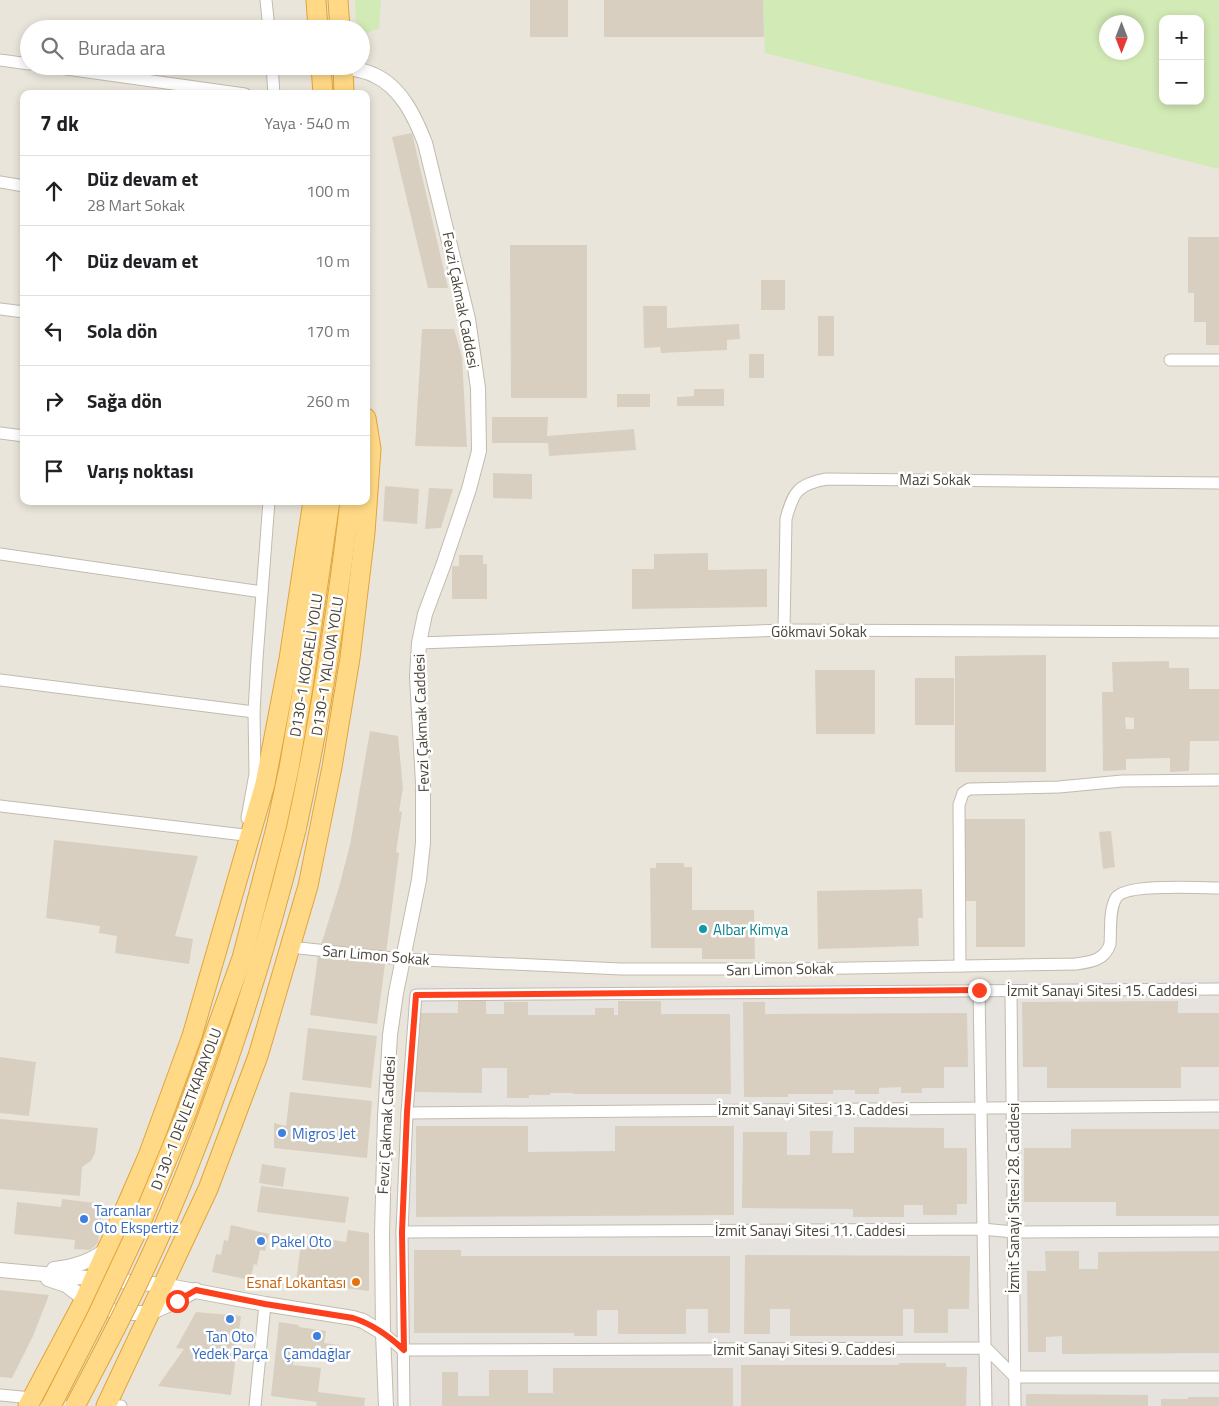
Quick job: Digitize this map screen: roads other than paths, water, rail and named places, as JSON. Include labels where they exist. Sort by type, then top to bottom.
[{"type":"highway","points":[[316,0],[317,20]]},
{"type":"highway","points":[[338,0],[339,20]]},
{"type":"highway","points":[[322,75],[323,90]]},
{"type":"highway","points":[[343,75],[344,90]]},
{"type":"highway","points":[[30,1402],[85,1299],[148,1156],[188,1046],[265,784],[289,659],[312,505]]},
{"type":"highway","name":"D130-1 KOCAELİ YOLU","points":[[276,828],[303,687],[329,505]]},
{"type":"highway","name":"D130-1 YALOVA YOLU","points":[[296,830],[321,712],[350,505]]},
{"type":"highway","points":[[111,1406],[150,1313],[208,1189],[226,1144],[258,1056],[308,886],[332,767],[350,658],[367,505]]},
{"type":"highway","name":"D130-1 DEVLETKARAYOLU","points":[[51,1406],[97,1316],[142,1220],[180,1129],[242,958],[276,828]]},
{"type":"highway","name":"D130-1 DEVLETKARAYOLU","points":[[75,1406],[108,1343],[157,1241],[206,1122],[252,992],[276,911],[296,830]]},
{"type":"street","points":[[266,0],[268,20]]},
{"type":"street","points":[[0,60],[20,63]]},
{"type":"street","name":"Fevzi Çakmak Caddesi","points":[[370,74],[383,80],[403,99],[418,124],[425,143],[468,320],[475,358],[478,388],[479,450],[469,489],[443,566],[424,614],[419,643],[417,677],[423,783],[423,843],[419,880],[402,960],[390,1035],[385,1117],[382,1216],[386,1406]]},
{"type":"street","points":[[109,75],[216,90]]},
{"type":"street","points":[[273,75],[274,90]]},
{"type":"street","points":[[0,182],[20,185]]},
{"type":"street","points":[[0,309],[20,312]]},
{"type":"street","points":[[1170,360],[1219,360]]},
{"type":"street","points":[[0,433],[20,436]]},
{"type":"street","name":"Mazi Sokak","points":[[784,630],[786,519],[790,502],[796,492],[803,485],[813,481],[827,479],[1219,483]]},
{"type":"street","points":[[229,909],[255,774],[254,712],[256,659],[269,505]]},
{"type":"street","points":[[0,554],[262,592]]},
{"type":"street","name":"Gökmavi Sokak","points":[[419,643],[784,630],[1219,632]]},
{"type":"street","points":[[0,680],[254,712]]},
{"type":"street","points":[[960,966],[959,805],[964,793],[969,789],[1059,787],[1122,781],[1219,780]]},
{"type":"street","points":[[0,806],[244,835]]},
{"type":"street","name":"Sarı Limon Sokak","points":[[290,947],[402,960],[621,969],[794,969],[1076,964],[1095,960],[1103,956],[1108,950],[1114,903],[1117,896],[1122,892],[1157,888],[1219,888]]},
{"type":"street","name":"İzmit Sanayi Sitesi 15. Caddesi","points":[[407,1112],[416,995],[1219,989]]},
{"type":"street","name":"İzmit Sanayi Sitesi 28. Caddesi","points":[[979,990],[986,1406]]},
{"type":"street","name":"İzmit Sanayi Sitesi 28. Caddesi","points":[[1011,990],[1015,1406]]},
{"type":"street","name":"İzmit Sanayi Sitesi 13. Caddesi","points":[[407,1112],[1219,1106]]},
{"type":"street","points":[[404,1406],[402,1232],[407,1112]]},
{"type":"street","name":"İzmit Sanayi Sitesi 11. Caddesi","points":[[402,1232],[982,1229],[1014,1232],[1219,1231]]},
{"type":"street","points":[[23,1272],[65,1268],[81,1264],[96,1258],[107,1249]]},
{"type":"street","points":[[0,1270],[94,1277],[163,1285],[353,1318],[363,1321],[383,1333],[404,1350]]},
{"type":"street","points":[[23,1272],[66,1285],[85,1299],[117,1313],[150,1313],[196,1290]]},
{"type":"street","points":[[254,1406],[265,1304]]},
{"type":"street","points":[[986,1348],[1015,1377],[1219,1377]]},
{"type":"street","name":"İzmit Sanayi Sitesi 9. Caddesi","points":[[404,1350],[986,1348]]},
{"type":"street","points":[[0,1395],[30,1402]]},
{"type":"place","name":"Albar Kimya","points":[[703,929]]},
{"type":"place","name":"Migros Jet","points":[[282,1133]]},
{"type":"place","name":"Tarcanlar Oto Ekspertiz","points":[[84,1219]]},
{"type":"place","name":"Pakel Oto","points":[[261,1241]]},
{"type":"place","name":"Esnaf Lokantası","points":[[356,1282]]},
{"type":"place","name":"Tan Oto Yedek Parça","points":[[230,1319]]},
{"type":"place","name":"Çamdağlar","points":[[317,1336]]}]
